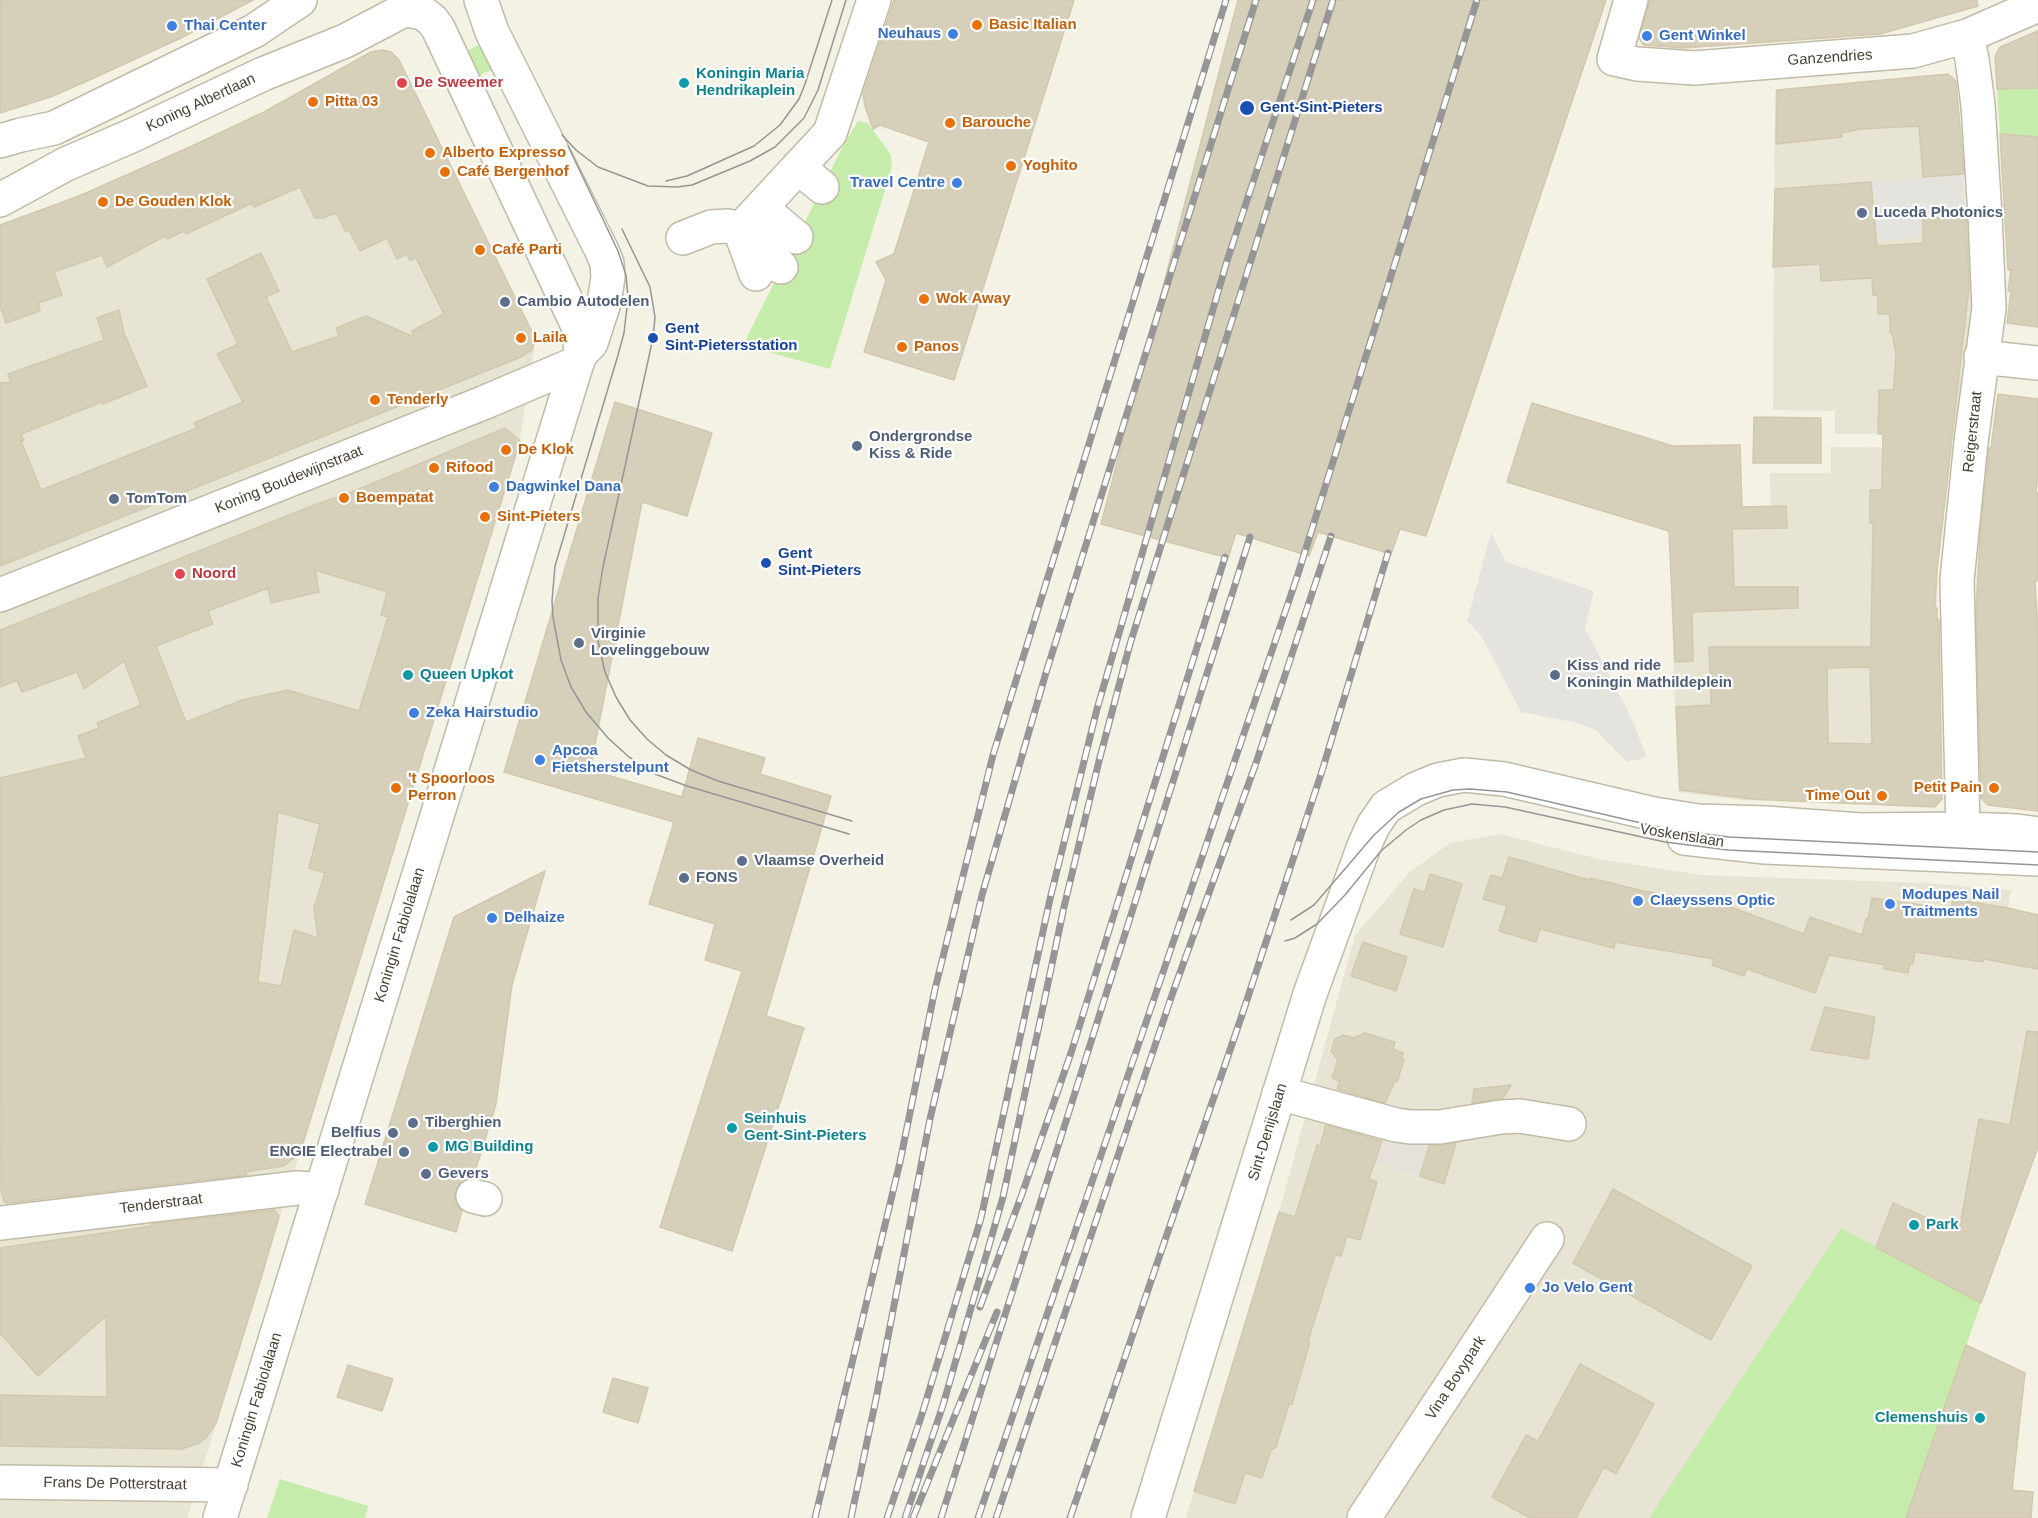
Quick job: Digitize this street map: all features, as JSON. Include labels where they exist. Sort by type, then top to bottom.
[{"type":"street","points":[[0,141],[54,128],[254,31],[300,0]]},
{"type":"street","points":[[481,0],[492,32],[607,263],[608,277],[604,303],[591,343],[579,358]]},
{"type":"street","points":[[683,238],[711,227],[728,226],[751,219],[810,177],[830,133],[874,0]]},
{"type":"street","name":"Ganzendries","points":[[1631,0],[1614,59],[1637,64],[1694,68],[1913,51],[1967,36],[2038,5]]},
{"type":"street","name":"Koning Albertlaan","points":[[0,200],[66,164],[264,74],[345,41],[403,10],[423,13],[438,28],[470,101],[566,297],[579,328],[579,358]]},
{"type":"street","name":"Reigerstraat","points":[[1963,829],[1957,580],[1981,357],[1989,309],[1976,87],[1967,36]]},
{"type":"street","points":[[751,219],[796,237]]},
{"type":"street","points":[[751,219],[769,271]]},
{"type":"street","points":[[1981,357],[2038,363]]},
{"type":"street","name":"Koning Boudewijnstraat","points":[[0,595],[483,403],[579,358]]},
{"type":"street","name":"Koningin Fabiolalaan","points":[[220,1518],[579,358]]},
{"type":"street","name":"Voskenslaan","points":[[1438,780],[1464,775],[1504,779],[1654,814],[1698,821],[1860,830],[1963,829],[2038,834]]},
{"type":"street","name":"Sint-Denijslaan","points":[[1148,1518],[1310,994],[1355,868],[1373,826],[1386,807],[1416,789],[1438,780]]},
{"type":"street","name":"Voskenslaan","points":[[1355,868],[1387,833],[1417,811],[1442,801],[1471,797],[1506,799],[1666,836],[1728,844],[2038,859]]},
{"type":"street","points":[[1279,1094],[1410,1127],[1440,1127],[1520,1116],[1569,1124]]},
{"type":"street","name":"Tenderstraat","points":[[0,1223],[297,1188],[321,1190]]},
{"type":"street","name":"Vina Bovypark","points":[[1364,1518],[1547,1239]]},
{"type":"street","name":"Frans De Potterstraat","points":[[0,1482],[231,1485]]},
{"type":"shaded area","points":[[372,51],[388,51],[399,60],[535,341],[519,446],[187,1518],[0,1518],[0,225],[79,196],[152,165],[264,112]]},
{"type":"shaded area","points":[[1948,74],[1956,81],[1975,301],[1954,434],[1835,434],[1835,411],[1773,410],[1775,91]]},
{"type":"shaded area","points":[[1963,174],[1966,217],[1923,219],[1923,236],[1914,239],[1876,241],[1871,182]]},
{"type":"shaded area","points":[[1831,447],[1952,448],[1936,588],[1942,799],[1935,807],[1740,800],[1678,792],[1669,531],[1771,529],[1770,473],[1831,473]]},
{"type":"shaded area","name":"Kiss and ride Koningin Mathildeplein","points":[[1491,533],[1506,562],[1594,591],[1585,628],[1630,715],[1647,757],[1627,762],[1596,730],[1573,722],[1521,712],[1482,637],[1467,621]]},
{"type":"shaded area","points":[[1500,834],[1599,859],[1701,875],[1925,883],[2011,890],[2008,908],[2038,915],[2038,1147],[1981,1303],[1841,1228],[1649,1518],[1186,1518],[1279,1212],[1355,935],[1410,872],[1450,843]]},
{"type":"shaded area","points":[[1362,1120],[1457,1139],[1444,1184],[1352,1156]]},
{"type":"green space","points":[[490,39],[505,68],[485,72],[469,86],[458,56]]},
{"type":"green space","points":[[2038,88],[2038,137],[2000,134],[1997,89]]},
{"type":"green space","points":[[858,121],[868,123],[891,155],[892,167],[830,369],[743,345],[844,144]]},
{"type":"green space","points":[[1841,1228],[1981,1303],[1906,1518],[1649,1518]]},
{"type":"green space","points":[[280,1479],[368,1506],[365,1518],[267,1518]]},
{"type":"building","points":[[0,0],[253,0],[183,37],[96,77],[53,96],[0,113]]},
{"type":"building","points":[[894,0],[1074,0],[954,380],[864,352],[886,280],[876,262],[894,254],[929,142],[880,125],[873,129],[865,106],[863,94]]},
{"type":"building","points":[[1238,0],[1606,0],[1426,536],[1400,529],[1391,554],[1318,532],[1309,556],[1236,533],[1228,558],[1101,524]]},
{"type":"building","points":[[1650,0],[1977,0],[1978,6],[1880,34],[1683,48],[1644,45],[1639,38]]},
{"type":"building","points":[[2038,31],[2038,88],[1997,89],[1995,56],[2000,47]]},
{"type":"building","points":[[382,50],[391,52],[399,60],[533,334],[535,341],[532,350],[521,357],[0,566],[0,383],[11,382],[8,374],[104,340],[97,318],[119,310],[124,333],[147,386],[21,434],[24,440],[21,441],[41,490],[197,428],[194,423],[243,402],[217,354],[238,344],[207,279],[261,253],[279,291],[266,297],[292,352],[339,336],[336,328],[366,316],[414,337],[412,331],[444,314],[416,258],[410,261],[407,254],[397,259],[387,238],[360,251],[349,230],[346,232],[336,213],[323,218],[315,218],[300,187],[254,207],[252,203],[186,234],[184,231],[167,239],[165,236],[107,267],[102,255],[54,272],[62,295],[38,303],[40,311],[6,323],[0,306],[0,225],[79,196],[192,146],[264,112],[371,52]]},
{"type":"building","points":[[1948,74],[1956,81],[1964,174],[1923,177],[1919,126],[1861,129],[1841,133],[1842,137],[1776,144],[1777,90]]},
{"type":"building","points":[[2000,134],[2038,137],[2038,327],[2007,323],[2011,270],[2008,270]]},
{"type":"building","points":[[1871,182],[1877,246],[1923,243],[1923,219],[1966,217],[1969,288],[1937,569],[1935,608],[1937,608],[1937,620],[1939,620],[1942,799],[1935,807],[1752,799],[1680,790],[1676,707],[1711,705],[1709,647],[1871,647],[1873,523],[1870,523],[1870,490],[1882,490],[1883,434],[1878,434],[1879,390],[1893,390],[1896,353],[1892,333],[1890,333],[1890,314],[1878,314],[1878,295],[1873,295],[1872,278],[1821,281],[1820,264],[1773,267],[1775,189]],"holes":[[[1870,667],[1872,744],[1828,743],[1827,668]]]},
{"type":"building","points":[[1998,394],[2038,399],[2036,492],[2038,493],[2038,581],[2035,581],[2038,634],[2038,811],[1988,805],[1981,798],[1976,610],[1980,537],[1989,448],[1991,448]]},
{"type":"building","name":"Virginie Lovelinggebouw","points":[[615,402],[712,433],[687,516],[642,502],[590,770],[682,797],[698,738],[765,758],[760,774],[831,796],[766,1016],[804,1028],[732,1251],[660,1227],[742,971],[705,960],[715,924],[649,904],[674,822],[504,772]]},
{"type":"building","points":[[1532,403],[1673,446],[1740,445],[1742,507],[1786,506],[1787,528],[1732,529],[1734,587],[1798,587],[1798,608],[1692,612],[1693,661],[1675,662],[1669,531],[1507,482]]},
{"type":"building","points":[[1754,417],[1821,418],[1821,463],[1753,463]]},
{"type":"building","points":[[505,428],[520,441],[300,1153],[284,1166],[245,1172],[247,1175],[7,1203],[4,1201],[1,1190],[0,778],[86,758],[78,736],[99,728],[97,723],[141,705],[124,661],[84,689],[77,672],[22,692],[17,680],[0,687],[0,630],[352,492]],"holes":[[[315,570],[387,592],[381,615],[388,617],[359,711],[287,690],[242,700],[186,722],[156,646],[213,624],[208,611],[268,588],[271,603],[319,592]],[[278,812],[320,824],[309,868],[325,873],[314,908],[318,938],[294,930],[281,986],[258,982]]]},
{"type":"building","points":[[1509,857],[1589,880],[1590,878],[1643,891],[1722,904],[1804,934],[1810,917],[1862,935],[1872,898],[1951,909],[1953,899],[2008,908],[2038,915],[2038,969],[1984,959],[1983,962],[1915,952],[1913,964],[1910,963],[1908,973],[1884,969],[1885,965],[1829,955],[1815,993],[1747,969],[1744,976],[1712,965],[1714,959],[1615,942],[1614,948],[1540,929],[1536,942],[1499,931],[1507,906],[1483,899],[1491,875],[1502,878]]},
{"type":"building","points":[[545,871],[512,985],[496,1104],[473,1178],[467,1178],[460,1183],[455,1192],[455,1202],[462,1211],[456,1232],[365,1204],[454,917]]},
{"type":"building","points":[[1430,874],[1462,884],[1443,947],[1400,934],[1414,889],[1425,892]]},
{"type":"building","points":[[1363,942],[1407,957],[1396,991],[1351,976]]},
{"type":"building","points":[[1825,1007],[1875,1017],[1868,1059],[1811,1050]]},
{"type":"building","name":"Park","points":[[2027,1031],[2038,1032],[2038,1147],[1981,1303],[1876,1247],[1893,1203],[1959,1232],[1979,1119],[2010,1125]]},
{"type":"building","points":[[1365,1033],[1395,1042],[1393,1049],[1403,1053],[1402,1059],[1404,1060],[1397,1082],[1395,1081],[1385,1103],[1337,1089],[1340,1081],[1332,1078],[1338,1060],[1331,1051],[1335,1039],[1343,1035],[1354,1038]]},
{"type":"building","points":[[1511,1085],[1503,1098],[1472,1103],[1474,1089]]},
{"type":"building","points":[[1326,1125],[1382,1141],[1369,1179],[1377,1182],[1360,1240],[1347,1236],[1341,1256],[1335,1255],[1308,1341],[1310,1342],[1292,1404],[1289,1404],[1276,1447],[1271,1450],[1262,1478],[1245,1473],[1235,1504],[1194,1491],[1279,1212],[1295,1217],[1317,1145],[1320,1146]]},
{"type":"building","points":[[1456,1143],[1444,1184],[1420,1176],[1429,1146]]},
{"type":"building","points":[[1613,1189],[1752,1266],[1711,1340],[1573,1263]]},
{"type":"building","points":[[274,1210],[279,1216],[262,1275],[216,1423],[206,1438],[182,1449],[0,1446],[0,1395],[107,1397],[106,1316],[38,1376],[0,1333],[0,1248],[152,1226],[152,1224]]},
{"type":"building","points":[[1966,1345],[2025,1373],[2012,1490],[2033,1492],[2031,1518],[1906,1518]]},
{"type":"building","points":[[1580,1364],[1654,1404],[1616,1474],[1604,1467],[1576,1518],[1530,1518],[1492,1497],[1526,1435],[1538,1441]]},
{"type":"building","points":[[348,1365],[393,1379],[382,1411],[337,1397]]},
{"type":"building","points":[[613,1378],[648,1388],[638,1423],[603,1412]]},
{"type":"tram line","points":[[666,181],[687,176],[754,146],[780,125],[799,99],[832,0]]},
{"type":"tram line","points":[[562,135],[576,150],[598,167],[648,186],[692,185],[750,161],[775,147],[804,118],[818,90],[846,0]]},
{"type":"tram line","points":[[568,146],[618,251],[626,275],[628,298],[624,333],[555,566],[553,617],[561,660],[571,687],[586,712],[608,738],[629,757],[655,774],[687,786],[849,834]]},
{"type":"tram line","points":[[622,229],[650,287],[655,317],[653,338],[598,598],[598,641],[605,672],[630,720],[666,755],[691,770],[718,781],[852,821]]},
{"type":"tram line","points":[[1291,920],[1314,905],[1374,835],[1399,812],[1421,799],[1453,790],[1507,792],[1667,829],[1729,837],[2038,852]]},
{"type":"tram line","points":[[1285,941],[1295,938],[1317,924],[1345,895],[1381,851],[1406,830],[1421,820],[1444,810],[1472,804],[1505,807],[1665,842],[1728,850],[2038,865]]},
{"type":"railway","points":[[815,1518],[900,1162],[935,989],[993,755],[1226,0]]},
{"type":"railway","points":[[851,1518],[930,1119],[982,895],[1045,676],[1256,0]]},
{"type":"railway","points":[[887,1518],[923,1411],[981,1218],[1050,899],[1097,709],[1227,261],[1313,0]]},
{"type":"railway","points":[[905,1518],[943,1405],[1003,1197],[1064,907],[1130,644],[1333,0]]},
{"type":"railway","points":[[978,1518],[1298,574],[1477,0]]},
{"type":"railway","points":[[996,1518],[1173,992],[1255,766],[1331,536]]},
{"type":"railway","points":[[941,1518],[1250,537]]},
{"type":"railway","points":[[1070,1518],[1242,1015],[1322,771],[1388,553]]},
{"type":"railway","points":[[980,1307],[1071,1053],[1225,557]]},
{"type":"railway","points":[[913,1518],[997,1312]]},
{"type":"place","name":"Basic Italian","points":[[977,25]]},
{"type":"place","name":"Thai Center","points":[[172,26]]},
{"type":"place","name":"Neuhaus","points":[[953,34]]},
{"type":"place","name":"Gent Winkel","points":[[1647,36]]},
{"type":"place","name":"De Sweemer","points":[[402,83]]},
{"type":"place","name":"Koningin Maria Hendrikaplein","points":[[684,83]]},
{"type":"place","name":"Pitta 03","points":[[313,102]]},
{"type":"place","name":"Gent-Sint-Pieters","points":[[1247,108]]},
{"type":"place","name":"Barouche","points":[[950,123]]},
{"type":"place","name":"Alberto Expresso","points":[[430,153]]},
{"type":"place","name":"Yoghito","points":[[1011,166]]},
{"type":"place","name":"Café Bergenhof","points":[[445,172]]},
{"type":"place","name":"Travel Centre","points":[[957,183]]},
{"type":"place","name":"De Gouden Klok","points":[[103,202]]},
{"type":"place","name":"Luceda Photonics","points":[[1862,213]]},
{"type":"place","name":"Café Parti","points":[[480,250]]},
{"type":"place","name":"Wok Away","points":[[924,299]]},
{"type":"place","name":"Cambio Autodelen","points":[[505,302]]},
{"type":"place","name":"Laila","points":[[521,338]]},
{"type":"place","name":"Gent Sint-Pietersstation","points":[[653,338]]},
{"type":"place","name":"Panos","points":[[902,347]]},
{"type":"place","name":"Tenderly","points":[[375,400]]},
{"type":"place","name":"Ondergrondse Kiss & Ride","points":[[857,446]]},
{"type":"place","name":"De Klok","points":[[506,450]]},
{"type":"place","name":"Rifood","points":[[434,468]]},
{"type":"place","name":"Dagwinkel Dana","points":[[494,487]]},
{"type":"place","name":"Boempatat","points":[[344,498]]},
{"type":"place","name":"TomTom","points":[[114,499]]},
{"type":"place","name":"Sint-Pieters","points":[[485,517]]},
{"type":"place","name":"Gent Sint-Pieters","points":[[766,563]]},
{"type":"place","name":"Noord","points":[[180,574]]},
{"type":"place","name":"Virginie Lovelinggebouw","points":[[579,643]]},
{"type":"place","name":"Queen Upkot","points":[[408,675]]},
{"type":"place","name":"Kiss and ride Koningin Mathildeplein","points":[[1555,675]]},
{"type":"place","name":"Zeka Hairstudio","points":[[414,713]]},
{"type":"place","name":"Apcoa Fietsherstelpunt","points":[[540,760]]},
{"type":"place","name":"'t Spoorloos Perron","points":[[396,788]]},
{"type":"place","name":"Petit Pain","points":[[1994,788]]},
{"type":"place","name":"Time Out","points":[[1882,796]]},
{"type":"place","name":"Vlaamse Overheid","points":[[742,861]]},
{"type":"place","name":"FONS","points":[[684,878]]},
{"type":"place","name":"Claeyssens Optic","points":[[1638,901]]},
{"type":"place","name":"Modupes Nail Traitments","points":[[1890,904]]},
{"type":"place","name":"Delhaize","points":[[492,918]]},
{"type":"place","name":"Tiberghien","points":[[413,1123]]},
{"type":"place","name":"Seinhuis Gent-Sint-Pieters","points":[[732,1128]]},
{"type":"place","name":"Belfius","points":[[393,1133]]},
{"type":"place","name":"MG Building","points":[[433,1147]]},
{"type":"place","name":"ENGIE Electrabel","points":[[404,1152]]},
{"type":"place","name":"Gevers","points":[[426,1174]]},
{"type":"place","name":"Park","points":[[1914,1225]]},
{"type":"place","name":"Jo Velo Gent","points":[[1530,1288]]},
{"type":"place","name":"Clemenshuis","points":[[1980,1418]]}]
